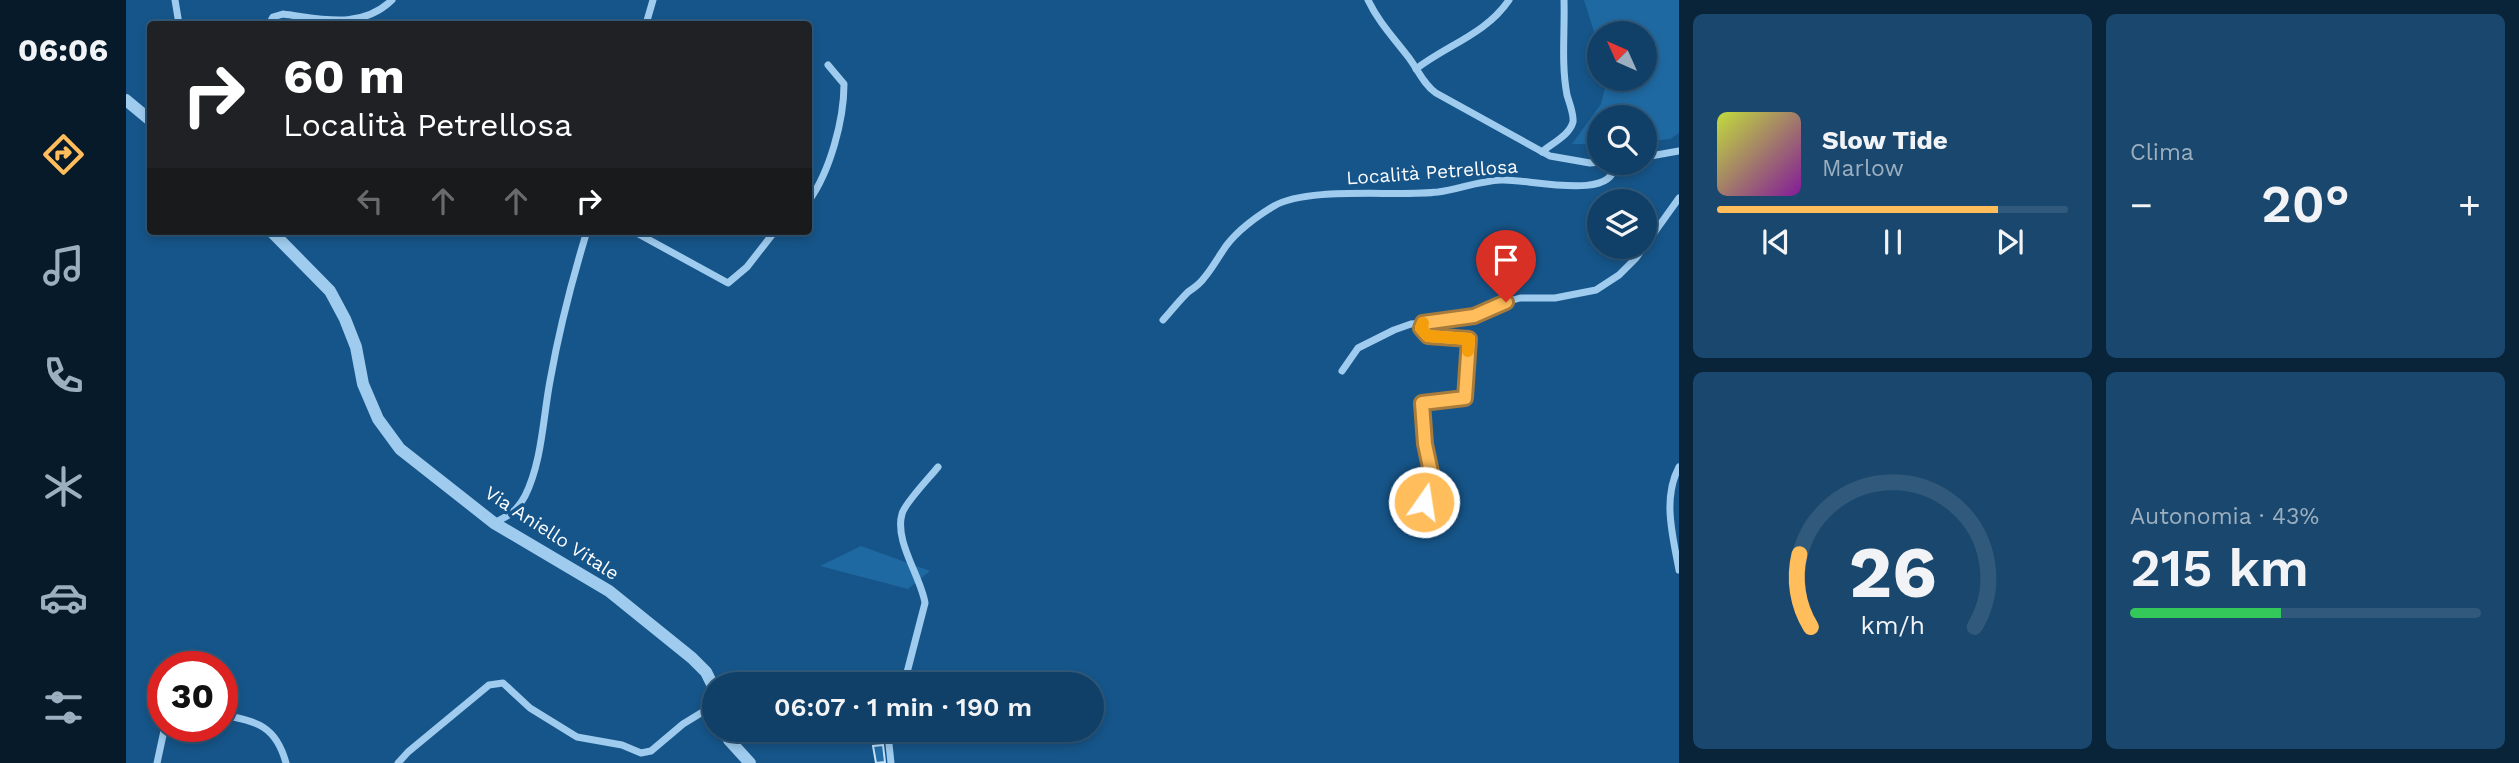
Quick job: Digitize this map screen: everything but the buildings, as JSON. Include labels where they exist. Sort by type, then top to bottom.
[{"type":"street","points":[[175,0],[178,21]]},
{"type":"street","points":[[271,21],[283,14],[349,21],[373,14],[393,0]]},
{"type":"street","points":[[647,21],[653,0]]},
{"type":"street","points":[[1368,0],[1375,15],[1427,86],[1436,93],[1542,152],[1564,159],[1587,161]]},
{"type":"street","points":[[1416,69],[1436,54],[1473,35],[1500,13],[1509,0]]},
{"type":"street","points":[[1542,152],[1563,137],[1572,124],[1563,58],[1564,0]]},
{"type":"street","points":[[812,197],[827,165],[844,105],[844,84],[828,65]]},
{"type":"street","points":[[126,100],[147,118]]},
{"type":"street","points":[[1657,155],[1679,151]]},
{"type":"street","name":"Località Petrellosa","points":[[1163,320],[1188,292],[1202,281],[1235,237],[1283,202],[1328,195],[1438,192],[1504,179],[1556,183],[1572,188],[1596,184],[1609,179],[1612,175]]},
{"type":"street","points":[[1342,370],[1358,348],[1411,324],[1474,316],[1520,298],[1555,298],[1596,290],[1619,275],[1636,258],[1679,198]]},
{"type":"street","name":"Via Aniello Vitale","points":[[275,235],[316,275],[338,304],[356,347],[363,384],[387,434],[415,462],[494,523],[609,591],[692,657],[706,672]]},
{"type":"street","points":[[494,523],[514,514],[526,494],[536,463],[550,379],[573,277],[586,235]]},
{"type":"street","points":[[640,235],[728,283],[747,267],[772,235]]},
{"type":"street","points":[[1414,512],[1435,491],[1425,444],[1422,403],[1465,398],[1469,339],[1428,336],[1421,328],[1423,323]]},
{"type":"street","points":[[907,672],[925,603],[923,591],[904,544],[902,513],[938,467]]},
{"type":"street","points":[[1679,467],[1671,486],[1670,514],[1679,570]]},
{"type":"street","points":[[398,763],[489,685],[503,683],[530,708],[577,737],[622,745],[641,754],[651,751],[683,724],[702,712]]},
{"type":"street","points":[[238,719],[263,726],[274,735],[286,763]]},
{"type":"street","points":[[158,763],[162,742]]},
{"type":"street","points":[[731,742],[750,763]]},
{"type":"street","points":[[889,742],[891,763]]},
{"type":"shaded area","points":[[1584,0],[1679,0],[1679,133],[1670,139],[1657,141],[1657,105],[1600,105],[1604,91],[1657,91],[1657,21],[1591,21]]},
{"type":"shaded area","points":[[1587,123],[1587,144],[1572,144]]},
{"type":"shaded area","points":[[861,546],[930,571],[908,589],[820,566]]},
{"type":"slow traffic","points":[[1423,323],[1423,332],[1433,338],[1469,339],[1468,351]]},
{"type":"route","points":[[1424,502],[1435,491],[1425,444],[1422,403],[1465,398],[1469,339],[1433,338],[1423,332],[1423,323],[1474,316],[1506,302]]}]
